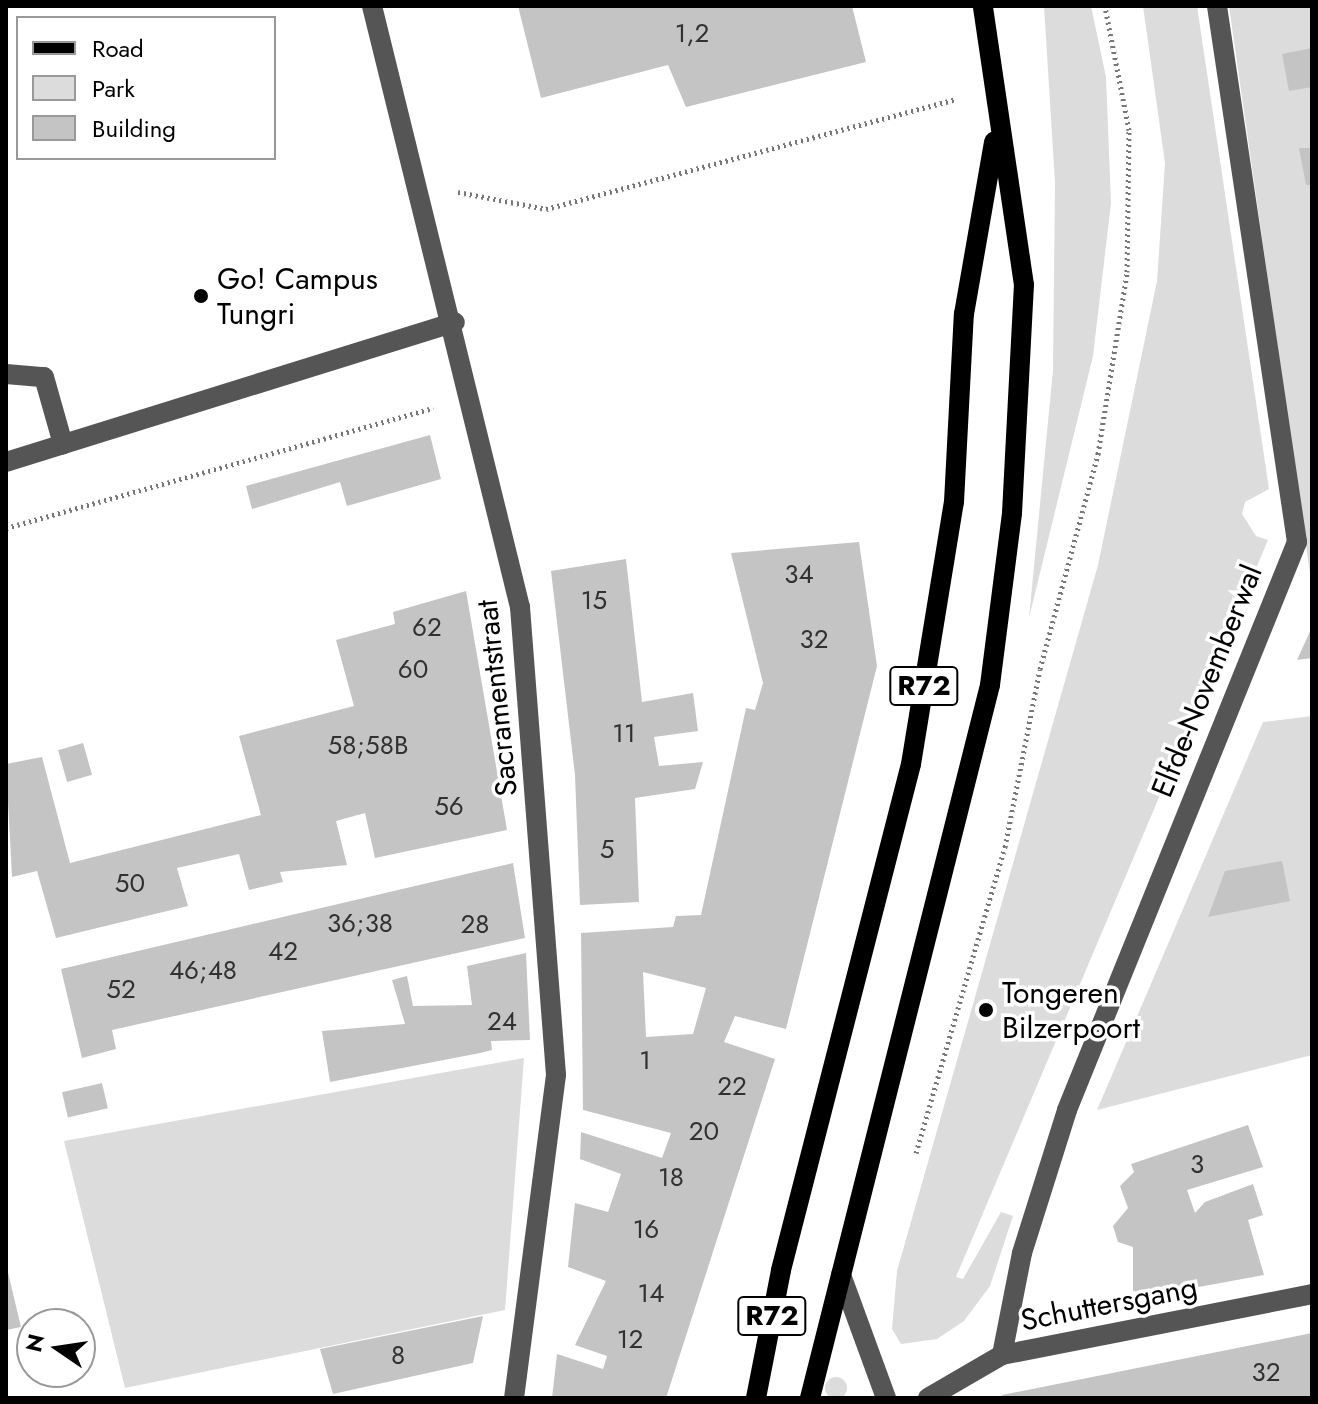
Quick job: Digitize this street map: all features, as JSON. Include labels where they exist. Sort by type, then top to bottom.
[{"type":"main road","name":"R72","points":[[810,1398],[990,685],[1012,513],[1024,285],[996,127],[983,6]]},
{"type":"main road","name":"R72","points":[[756,1398],[781,1270],[911,764],[954,502],[964,314],[996,127]]},
{"type":"street","name":"Sacramentstraat","points":[[372,6],[455,322],[520,607],[556,1075],[514,1398]]},
{"type":"street","name":"Elfde-Novemberwal","points":[[1002,1355],[1022,1253],[1067,1110],[1297,542],[1217,6]]},
{"type":"street","points":[[6,462],[455,322]]},
{"type":"street","points":[[6,374],[44,377],[63,444]]},
{"type":"street","points":[[841,1275],[886,1398]]},
{"type":"street","name":"Schuttersgang","points":[[928,1398],[1002,1355],[1312,1294]]},
{"type":"path","points":[[420,185],[546,209],[992,90]]},
{"type":"path","points":[[6,528],[473,398]]},
{"type":"green space","points":[[1044,6],[1091,6],[1106,77],[1111,203],[1093,356],[1029,618],[1053,370],[1055,183]]},
{"type":"green space","points":[[1143,6],[1197,6],[1269,489],[1245,502],[1242,514],[1256,536],[1268,540],[956,1277],[963,1279],[1001,1212],[1013,1216],[990,1286],[964,1321],[937,1339],[901,1344],[892,1329],[897,1271],[1098,565],[1157,281],[1165,163]]},
{"type":"green space","points":[[1229,6],[1312,6],[1312,588]]},
{"type":"green space","points":[[1312,716],[1312,1055],[1097,1110],[1263,722]]},
{"type":"green space","points":[[524,1058],[505,1310],[125,1388],[64,1141]]},
{"type":"green space","points":[[836,1377],[844,1380],[847,1388],[844,1396],[836,1399],[828,1396],[825,1388],[828,1380]]},
{"type":"building","points":[[518,6],[852,6],[866,62],[686,107],[668,65],[541,98]]},
{"type":"building","points":[[1312,48],[1312,87],[1289,91],[1282,54]]},
{"type":"building","points":[[1299,148],[1312,148],[1312,185],[1306,185]]},
{"type":"building","points":[[430,435],[441,479],[347,506],[340,482],[252,509],[246,486]]},
{"type":"building","points":[[859,542],[877,666],[786,1029],[735,1016],[724,1042],[775,1059],[666,1398],[552,1398],[557,1354],[603,1369],[607,1356],[575,1345],[606,1281],[568,1267],[575,1203],[608,1212],[621,1174],[580,1159],[581,1132],[662,1158],[671,1133],[583,1110],[581,933],[673,927],[676,916],[701,915],[746,708],[755,710],[763,683],[731,553]],"holes":[[[643,972],[706,988],[693,1034],[646,1037]]]},
{"type":"building","points":[[626,559],[642,702],[693,693],[698,731],[654,737],[659,766],[703,762],[695,789],[635,798],[639,902],[580,905],[575,775],[551,571]]},
{"type":"building","points":[[466,591],[507,830],[375,858],[365,813],[336,821],[347,865],[280,872],[283,882],[249,890],[239,854],[177,868],[188,906],[56,938],[37,871],[12,877],[6,764],[42,757],[70,863],[261,815],[239,736],[354,706],[336,640],[395,624],[393,612]]},
{"type":"building","points":[[1312,627],[1312,658],[1297,660]]},
{"type":"building","points":[[83,743],[92,775],[67,782],[58,750]]},
{"type":"building","points":[[1282,861],[1290,901],[1208,917],[1225,871]]},
{"type":"building","points":[[513,863],[525,938],[112,1030],[116,1049],[82,1058],[61,969]]},
{"type":"building","points":[[526,953],[530,1040],[491,1041],[492,1050],[330,1082],[322,1031],[405,1024],[392,980],[407,976],[413,1006],[472,1005],[467,966]]},
{"type":"building","points":[[102,1083],[108,1108],[68,1118],[62,1092]]},
{"type":"building","points":[[1248,1125],[1263,1167],[1187,1190],[1195,1213],[1205,1202],[1253,1184],[1263,1215],[1248,1220],[1264,1275],[1161,1294],[1133,1291],[1133,1247],[1118,1242],[1113,1226],[1128,1208],[1120,1186],[1134,1172],[1131,1164]]},
{"type":"building","points":[[6,1264],[16,1308],[16,1328],[6,1330]]},
{"type":"building","points":[[483,1316],[473,1363],[333,1394],[320,1349]]},
{"type":"building","points":[[1312,1333],[1312,1398],[1003,1398],[1002,1395]]},
{"type":"place","name":"Go! Campus Tungri","points":[[201,296]]},
{"type":"place","name":"Tongeren Bilzerpoort","points":[[986,1010]]}]
